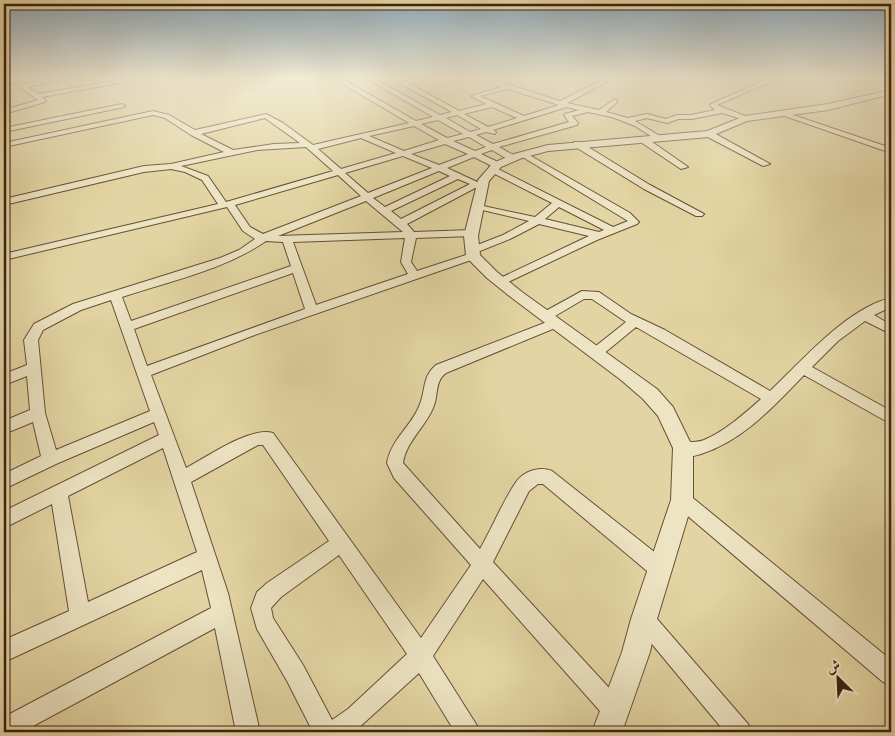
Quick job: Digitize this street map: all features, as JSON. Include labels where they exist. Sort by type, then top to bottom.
[{"type":"street","points":[[54,111],[65,132]]},
{"type":"street","points":[[4,130],[96,111]]},
{"type":"street","points":[[395,111],[446,141],[476,155],[558,203],[612,230]]},
{"type":"street","points":[[427,111],[512,158]]},
{"type":"street","points":[[456,111],[511,141]]},
{"type":"street","points":[[4,202],[144,169],[171,166],[281,145],[310,146],[362,136],[466,111]]},
{"type":"street","points":[[508,111],[524,118]]},
{"type":"street","points":[[4,258],[226,205],[468,135],[543,111]]},
{"type":"street","points":[[50,459],[38,413],[31,340],[38,327],[77,306],[224,260],[243,252],[263,238],[368,198],[439,168],[511,141],[574,123],[566,116],[582,111]]},
{"type":"street","points":[[592,111],[627,120],[650,131],[657,138]]},
{"type":"street","points":[[627,120],[648,116],[667,121],[678,117],[691,117],[721,111]]},
{"type":"street","points":[[724,111],[745,119]]},
{"type":"street","points":[[401,223],[479,185],[495,167],[524,154],[577,144],[709,134],[745,119],[794,111]]},
{"type":"street","points":[[4,145],[157,112],[168,116],[194,133],[233,153]]},
{"type":"street","points":[[781,113],[891,151]]},
{"type":"street","points":[[23,116],[33,139]]},
{"type":"street","points":[[194,133],[264,116],[290,129],[383,211],[401,223],[411,235]]},
{"type":"street","points":[[709,134],[766,164]]},
{"type":"street","points":[[362,136],[479,185]]},
{"type":"street","points":[[642,139],[684,167]]},
{"type":"street","points":[[577,144],[647,187],[700,214]]},
{"type":"street","points":[[500,282],[599,235],[634,222],[634,220],[524,154]]},
{"type":"street","points":[[171,166],[188,170],[204,178],[248,231],[256,237],[286,239],[472,233]]},
{"type":"street","points":[[383,211],[457,176]]},
{"type":"street","points":[[479,185],[472,233],[472,253],[500,282],[597,352],[650,394],[666,412],[682,448],[682,500],[644,619],[636,652],[607,732]]},
{"type":"street","points":[[143,373],[246,333],[472,253],[539,220],[558,203]]},
{"type":"street","points":[[477,206],[599,235]]},
{"type":"street","points":[[411,235],[406,262],[414,275]]},
{"type":"street","points":[[286,239],[312,310]]},
{"type":"street","points":[[126,327],[297,268]]},
{"type":"street","points":[[115,294],[168,438],[208,557],[248,732]]},
{"type":"street","points":[[615,711],[400,473],[395,459],[426,408],[430,394],[430,380],[441,369],[551,319],[582,295],[591,294],[771,398]]},
{"type":"street","points":[[682,448],[689,451],[712,445],[738,427],[833,338],[864,315],[891,302]]},
{"type":"street","points":[[864,315],[891,330]]},
{"type":"street","points":[[597,352],[635,321]]},
{"type":"street","points":[[4,380],[34,368]]},
{"type":"street","points":[[803,368],[891,418]]},
{"type":"street","points":[[4,428],[38,413]]},
{"type":"street","points":[[4,482],[50,459],[158,414]]},
{"type":"street","points":[[4,520],[168,438]]},
{"type":"street","points":[[182,479],[255,438],[267,438],[421,656],[468,732]]},
{"type":"street","points":[[335,732],[356,718],[421,656],[483,563],[523,486],[529,479],[540,475],[546,476],[660,569]]},
{"type":"street","points":[[59,492],[80,616]]},
{"type":"street","points":[[682,500],[891,674]]},
{"type":"street","points":[[325,732],[294,673],[264,622],[261,608],[264,599],[274,590],[341,543]]},
{"type":"street","points":[[4,651],[208,557]]},
{"type":"street","points":[[4,729],[222,613]]},
{"type":"street","points":[[644,619],[740,732]]}]
